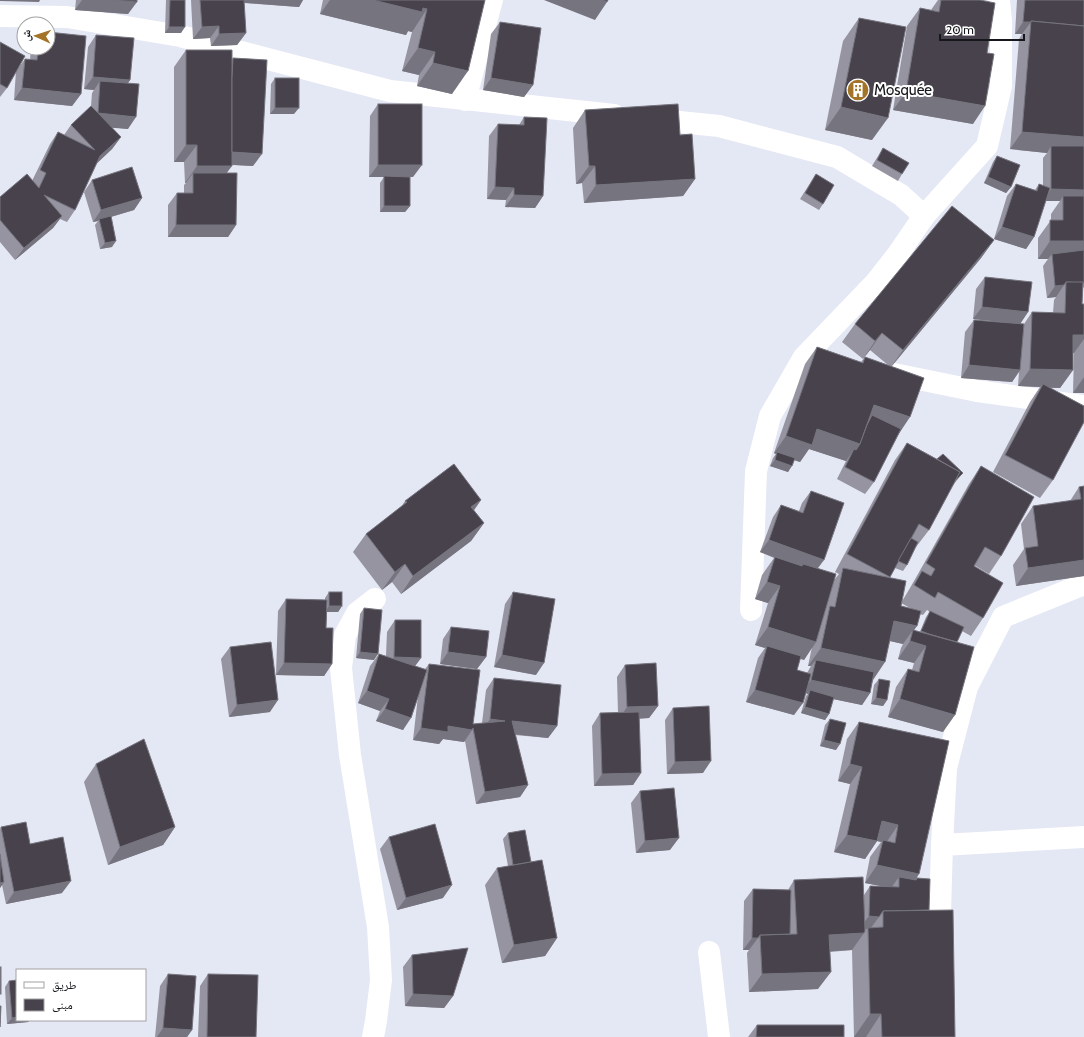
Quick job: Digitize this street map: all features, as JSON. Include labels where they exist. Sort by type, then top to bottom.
[{"type":"street","points":[[465,100],[492,0]]},
{"type":"street","points":[[751,610],[756,471],[770,416],[804,357],[876,282],[898,254],[924,216],[987,146],[1001,86],[1001,21],[999,0]]},
{"type":"street","points":[[0,16],[66,9],[180,36],[390,91],[719,126],[837,157],[901,195],[924,216]]},
{"type":"street","points":[[804,357],[827,361]]},
{"type":"street","points":[[872,370],[977,391],[1084,406]]},
{"type":"street","points":[[942,960],[940,914],[946,768],[966,687],[1003,617],[1084,584]]},
{"type":"street","points":[[373,1037],[381,980],[378,927],[350,756],[341,668],[345,635],[357,614],[375,599]]},
{"type":"street","points":[[942,846],[1084,836]]},
{"type":"street","points":[[708,952],[719,1037]]},
{"type":"building","points":[[111,0],[137,0],[137,2]]},
{"type":"building","points":[[170,0],[185,0],[185,27],[169,27]]},
{"type":"building","points":[[200,0],[244,0],[246,33],[219,34],[219,26],[202,27]]},
{"type":"building","points":[[373,0],[485,0],[468,71],[433,63],[435,52],[418,48],[427,9],[423,8],[422,12]]},
{"type":"building","points":[[941,0],[980,0],[995,3],[987,53],[994,54],[985,106],[906,92],[920,8],[939,12]]},
{"type":"building","points":[[1025,0],[1084,0],[1084,26],[1031,21],[1023,22]]},
{"type":"building","points":[[859,18],[906,27],[888,118],[841,107]]},
{"type":"building","points":[[1031,21],[1084,26],[1084,137],[1022,132]]},
{"type":"building","points":[[500,22],[541,28],[533,85],[491,78]]},
{"type":"building","points":[[56,33],[86,36],[81,94],[22,88],[25,59],[37,60],[37,56],[56,56]]},
{"type":"building","points":[[96,35],[134,38],[130,80],[93,77]]},
{"type":"building","points":[[0,42],[16,51],[16,56],[25,56],[7,88],[0,84]]},
{"type":"building","points":[[186,50],[232,50],[232,166],[197,166],[197,145],[186,145]]},
{"type":"building","points":[[233,58],[267,60],[262,154],[232,152]]},
{"type":"building","points":[[275,78],[299,78],[299,108],[275,108]]},
{"type":"building","points":[[100,81],[139,84],[136,117],[98,113]]},
{"type":"building","points":[[378,104],[422,104],[422,165],[378,165]]},
{"type":"building","points":[[678,104],[680,135],[692,134],[695,179],[596,185],[595,166],[589,166],[585,110]]},
{"type":"building","points":[[91,106],[121,137],[100,156],[75,210],[44,195],[62,216],[24,248],[0,220],[0,197],[27,174],[39,188],[46,173],[40,170],[58,132],[95,150],[71,125]]},
{"type":"building","points":[[524,117],[547,118],[543,196],[514,195],[514,188],[495,187],[498,124],[524,125]]},
{"type":"building","points":[[1051,146],[1084,146],[1084,190],[1051,189]]},
{"type":"building","points":[[883,148],[909,163],[902,174],[877,160]]},
{"type":"building","points":[[997,156],[1020,165],[1011,187],[988,177]]},
{"type":"building","points":[[132,167],[142,198],[101,210],[92,180]]},
{"type":"building","points":[[193,173],[237,173],[236,225],[176,225],[177,193],[193,193]]},
{"type":"building","points":[[816,174],[834,185],[823,204],[805,193]]},
{"type":"building","points":[[384,176],[410,177],[410,206],[384,206]]},
{"type":"building","points":[[1016,184],[1037,191],[1039,184],[1050,188],[1034,237],[1002,227]]},
{"type":"building","points":[[1063,196],[1084,196],[1084,241],[1050,241],[1050,220],[1063,220]]},
{"type":"building","points":[[952,206],[994,240],[903,350],[882,333],[875,341],[855,324]]},
{"type":"building","points":[[111,216],[116,241],[105,243],[99,219]]},
{"type":"building","points":[[1084,250],[1084,283],[1066,282],[1064,285],[1055,286],[1052,254]]},
{"type":"building","points":[[985,277],[1032,282],[1028,312],[982,307]]},
{"type":"building","points":[[1066,282],[1083,282],[1082,304],[1084,304],[1084,335],[1073,335],[1073,370],[1030,369],[1032,312],[1065,313]]},
{"type":"building","points":[[974,320],[1024,324],[1020,370],[969,365]]},
{"type":"building","points":[[817,347],[863,363],[865,357],[924,378],[910,417],[874,405],[860,444],[817,429],[812,445],[786,436]]},
{"type":"building","points":[[1043,384],[1084,406],[1084,422],[1053,480],[1005,455]]},
{"type":"building","points":[[872,415],[901,429],[874,482],[845,467],[854,449],[856,450],[860,444]]},
{"type":"building","points":[[907,443],[960,472],[929,530],[919,524],[890,577],[847,554]]},
{"type":"building","points":[[777,452],[795,458],[792,466],[775,460]]},
{"type":"building","points":[[943,454],[963,473],[955,481],[960,472],[937,459]]},
{"type":"building","points":[[454,464],[481,500],[471,507],[484,523],[413,576],[405,564],[395,572],[366,534],[407,502],[405,501]]},
{"type":"building","points":[[981,466],[1034,497],[1001,556],[985,547],[974,566],[1003,583],[983,618],[938,592],[935,598],[914,585],[922,571],[931,576],[935,569],[926,563]]},
{"type":"building","points":[[1084,486],[1084,560],[1028,568],[1025,548],[1038,546],[1033,506],[1081,499],[1079,487]]},
{"type":"building","points":[[811,491],[844,503],[824,560],[769,540],[781,505],[803,513]]},
{"type":"building","points":[[911,538],[918,542],[907,565],[898,561]]},
{"type":"building","points":[[775,557],[802,566],[803,564],[836,574],[816,642],[768,627],[780,586],[767,582]]},
{"type":"building","points":[[843,568],[906,581],[901,606],[921,611],[917,626],[894,621],[885,662],[821,648],[830,606],[835,607]]},
{"type":"building","points":[[329,592],[342,592],[342,606],[329,606]]},
{"type":"building","points":[[513,592],[555,599],[544,663],[502,655]]},
{"type":"building","points":[[286,599],[327,600],[326,628],[333,628],[332,664],[284,663]]},
{"type":"building","points":[[364,608],[382,610],[378,654],[360,652]]},
{"type":"building","points":[[930,611],[964,627],[957,642],[921,631]]},
{"type":"building","points":[[395,620],[421,620],[421,658],[394,657]]},
{"type":"building","points":[[451,627],[489,631],[486,657],[448,652]]},
{"type":"building","points":[[913,630],[974,647],[955,715],[900,699],[908,669],[919,672],[926,646],[910,641]]},
{"type":"building","points":[[271,642],[278,700],[237,705],[230,647]]},
{"type":"building","points":[[767,646],[801,656],[797,670],[811,674],[803,703],[755,690]]},
{"type":"building","points":[[379,654],[427,670],[411,718],[385,709],[389,699],[367,691]]},
{"type":"building","points":[[816,660],[874,672],[870,693],[811,680]]},
{"type":"building","points":[[656,663],[658,706],[627,707],[625,665]]},
{"type":"building","points":[[429,664],[480,670],[473,724],[505,721],[490,719],[494,678],[561,685],[557,726],[512,721],[528,785],[485,792],[473,728],[472,730],[448,726],[448,732],[421,728]]},
{"type":"building","points":[[879,679],[890,681],[887,700],[876,698]]},
{"type":"building","points":[[810,690],[834,697],[829,714],[805,707]]},
{"type":"building","points":[[709,706],[711,761],[675,762],[673,708]]},
{"type":"building","points":[[639,712],[641,773],[602,774],[600,713]]},
{"type":"building","points":[[830,719],[846,723],[840,744],[824,740]]},
{"type":"building","points":[[859,722],[949,741],[919,874],[877,865],[883,840],[895,843],[898,825],[882,821],[877,841],[847,835],[862,767],[850,764]]},
{"type":"building","points":[[144,739],[175,827],[120,847],[96,764]]},
{"type":"building","points":[[674,788],[679,838],[645,841],[640,791]]},
{"type":"building","points":[[26,822],[30,844],[63,837],[71,881],[14,892],[1,827]]},
{"type":"building","points":[[435,824],[452,885],[406,898],[389,837]]},
{"type":"building","points":[[525,830],[531,862],[513,865],[508,833]]},
{"type":"building","points":[[0,854],[4,882],[0,883]]},
{"type":"building","points":[[542,860],[557,938],[514,945],[497,868]]},
{"type":"building","points":[[863,877],[865,931],[864,933],[829,935],[831,972],[762,974],[760,935],[797,934],[794,880]]},
{"type":"building","points":[[899,877],[916,880],[917,878],[930,879],[929,910],[883,911],[879,917],[869,916],[870,886],[899,887]]},
{"type":"building","points":[[753,889],[791,890],[790,934],[760,935],[758,938],[752,938]]},
{"type":"building","points":[[953,910],[955,1037],[882,1037],[881,1014],[870,1014],[868,928],[883,927],[883,911]]},
{"type":"building","points":[[468,948],[453,996],[413,994],[412,955]]},
{"type":"building","points":[[1,967],[1,994],[0,994]]},
{"type":"building","points":[[168,974],[196,976],[192,1030],[163,1028]]},
{"type":"building","points":[[208,974],[258,975],[256,1037],[207,1037]]},
{"type":"building","points":[[16,980],[16,1017],[12,1018],[9,981]]},
{"type":"building","points":[[0,1006],[1,1006],[0,1027]]},
{"type":"building","points":[[757,1025],[844,1025],[844,1037],[756,1037]]},
{"type":"place","name":"Mosquée","points":[[858,90]]}]
